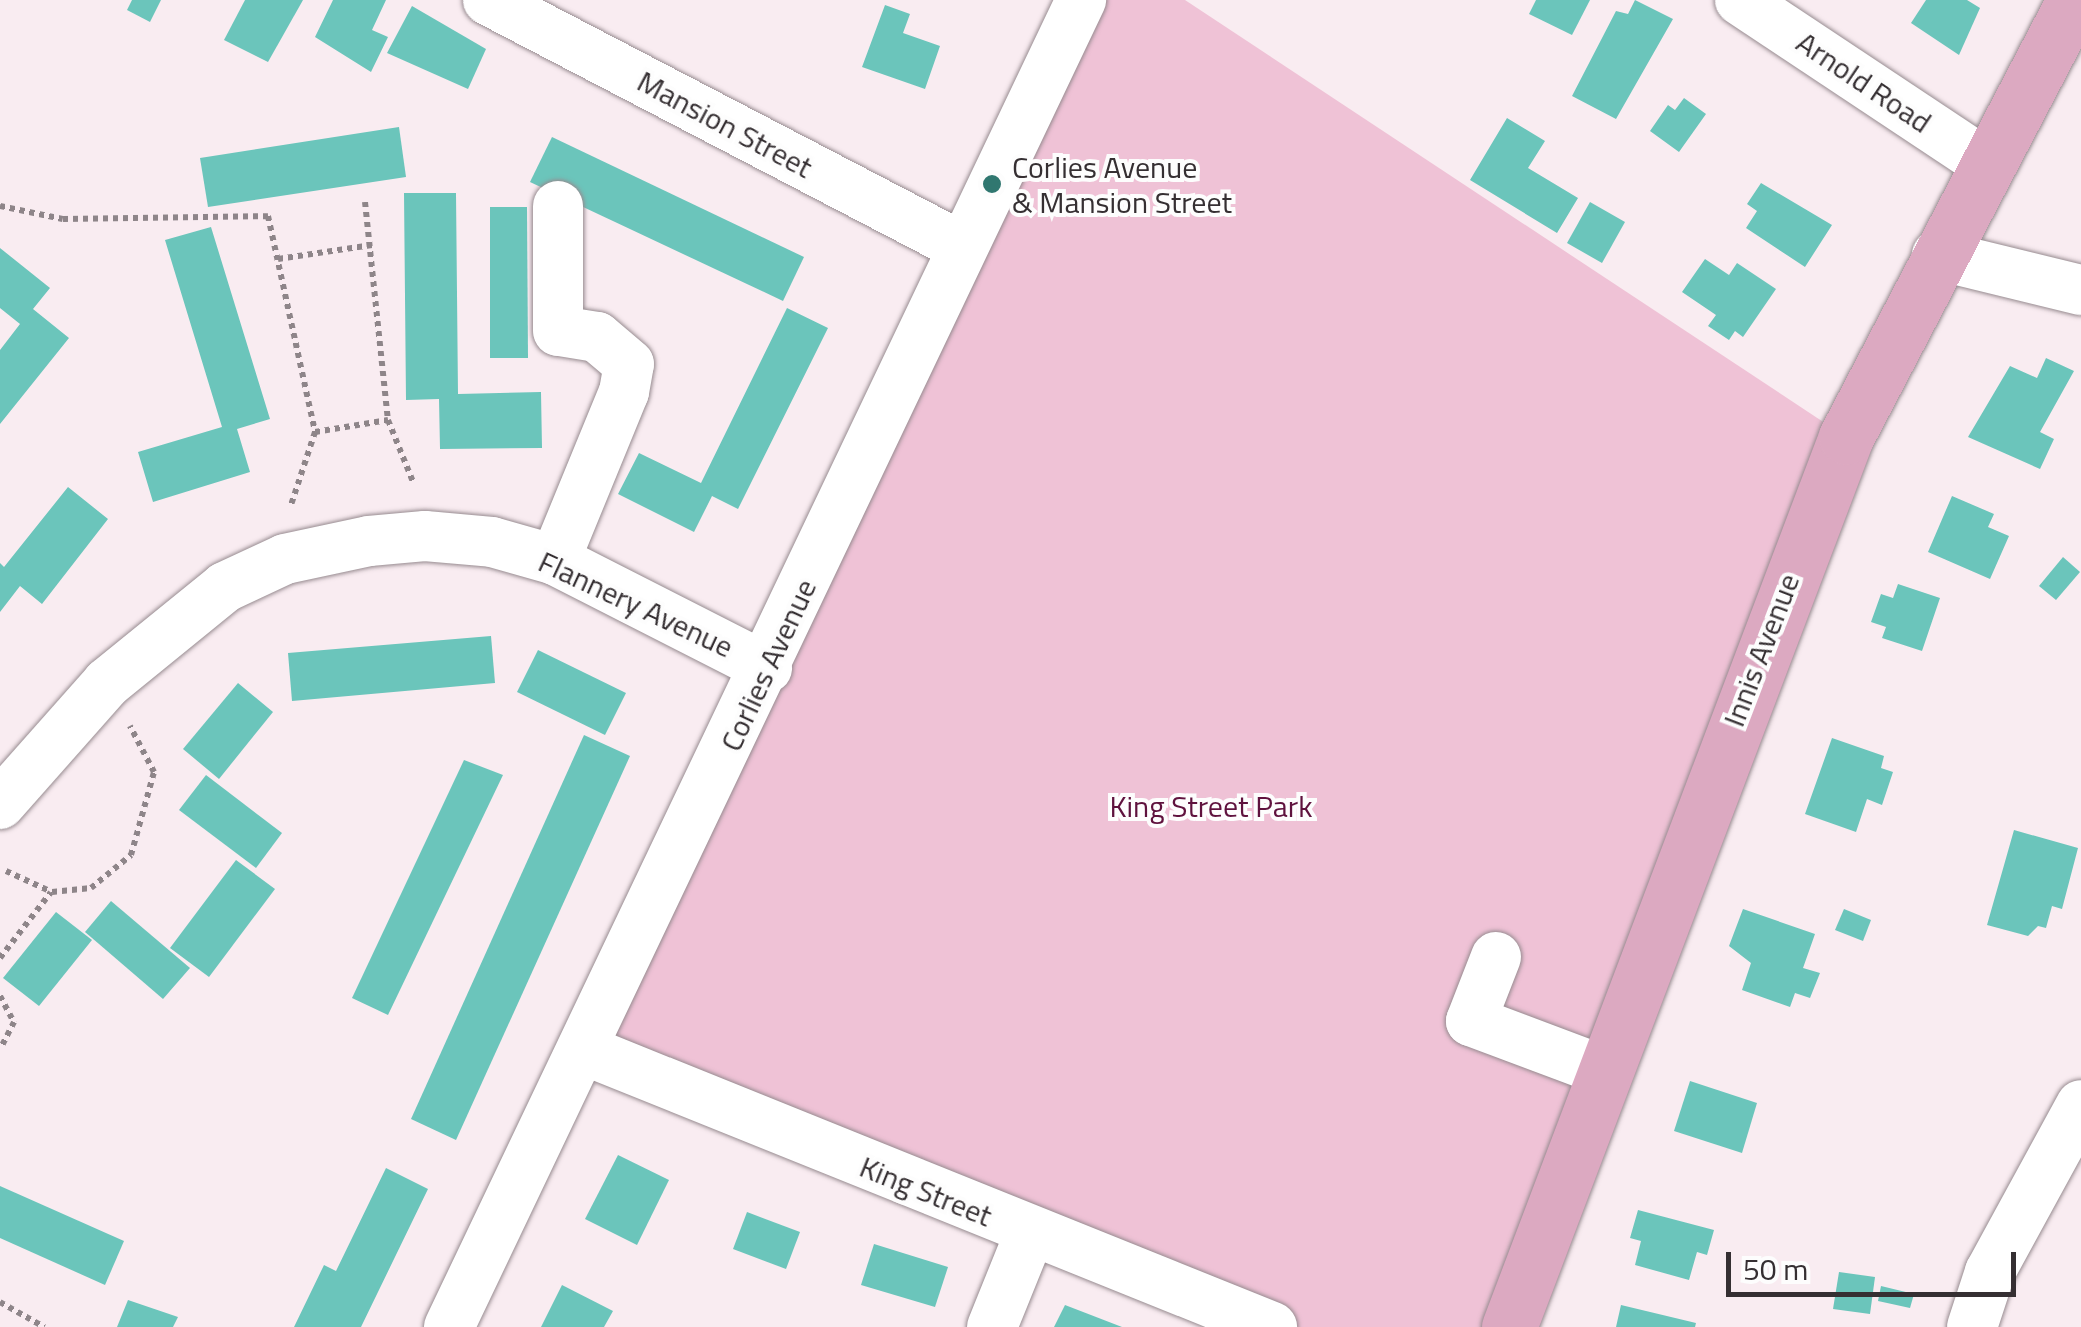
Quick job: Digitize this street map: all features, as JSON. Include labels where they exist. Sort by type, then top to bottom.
[{"type":"main road","name":"Innis Avenue","points":[[1508,1327],[1810,522],[1938,255],[2074,0]]},
{"type":"street","name":"Mansion Street","points":[[488,0],[542,12],[962,247]]},
{"type":"street","name":"Corlies Avenue","points":[[449,1327],[767,668],[1081,0]]},
{"type":"street","name":"Arnold Road","points":[[1740,0],[1987,164]]},
{"type":"street","points":[[555,560],[624,392],[629,364],[597,337],[558,331],[558,206]]},
{"type":"street","points":[[1938,255],[2081,290]]},
{"type":"street","name":"Flannery Avenue","points":[[7,778],[108,682],[225,587],[286,559],[424,536],[492,542],[555,560],[767,668]]},
{"type":"street","points":[[1496,958],[1471,1021],[1604,1071]]},
{"type":"street","name":"King Street","points":[[582,1049],[1030,1234],[1272,1327]]},
{"type":"street","points":[[1972,1327],[1990,1272],[2081,1104]]},
{"type":"street","points":[[992,1327],[1030,1234]]},
{"type":"path","points":[[365,202],[388,420],[413,482]]},
{"type":"path","points":[[0,206],[63,219],[268,216],[315,432],[291,505]]},
{"type":"path","points":[[278,260],[372,245]]},
{"type":"path","points":[[315,432],[388,420]]},
{"type":"path","points":[[6,871],[52,892],[90,888],[131,855],[154,772],[130,726]]},
{"type":"path","points":[[0,958],[52,892]]},
{"type":"path","points":[[0,996],[14,1022],[1,1047]]},
{"type":"path","points":[[0,1302],[44,1327]]},
{"type":"green space","name":"King Street Park","points":[[1081,0],[1185,0],[1846,437],[1509,1327],[1272,1327],[582,1049]]},
{"type":"building","points":[[132,0],[161,0],[150,22],[127,10]]},
{"type":"building","points":[[245,0],[303,0],[268,62],[224,40]]},
{"type":"building","points":[[333,0],[386,0],[372,30],[388,37],[371,72],[315,37]]},
{"type":"building","points":[[1536,0],[1590,0],[1572,35],[1529,14]]},
{"type":"building","points":[[1635,0],[1673,19],[1616,119],[1572,96],[1616,11],[1628,14]]},
{"type":"building","points":[[1926,0],[1967,0],[1980,8],[1959,55],[1911,23]]},
{"type":"building","points":[[885,5],[910,14],[903,33],[940,46],[925,89],[862,67]]},
{"type":"building","points":[[412,6],[486,49],[468,89],[387,53]]},
{"type":"building","points":[[1684,98],[1706,114],[1679,152],[1650,131],[1668,105],[1675,110]]},
{"type":"building","points":[[1507,118],[1545,141],[1528,168],[1578,198],[1557,233],[1470,180]]},
{"type":"building","points":[[399,127],[406,177],[208,207],[200,158]]},
{"type":"building","points":[[552,137],[804,257],[783,301],[530,182]]},
{"type":"building","points":[[1761,183],[1832,225],[1805,267],[1746,228],[1757,211],[1747,204]]},
{"type":"building","points":[[404,193],[456,193],[458,394],[541,392],[542,448],[440,449],[439,399],[406,400]]},
{"type":"building","points":[[1590,202],[1625,222],[1602,263],[1567,243]]},
{"type":"building","points":[[490,207],[527,207],[528,358],[490,358]]},
{"type":"building","points":[[211,227],[270,419],[237,429],[250,472],[153,502],[138,452],[222,427],[165,240]]},
{"type":"building","points":[[0,248],[50,288],[33,309],[69,338],[0,424],[0,350],[20,324],[0,308]]},
{"type":"building","points":[[1705,259],[1729,275],[1737,263],[1776,289],[1743,337],[1735,331],[1729,340],[1708,326],[1716,315],[1682,292]]},
{"type":"building","points":[[787,308],[828,328],[738,509],[712,496],[694,532],[618,494],[639,453],[701,483]]},
{"type":"building","points":[[2046,358],[2074,371],[2040,432],[2054,439],[2040,469],[1968,437],[2010,366],[2037,378]]},
{"type":"building","points":[[68,487],[108,519],[42,604],[20,586],[0,612],[0,563],[4,567]]},
{"type":"building","points":[[1952,496],[1994,514],[1988,527],[2009,536],[1990,579],[1928,552]]},
{"type":"building","points":[[2063,557],[2080,572],[2056,600],[2039,586]]},
{"type":"building","points":[[1898,584],[1940,598],[1922,651],[1882,638],[1886,627],[1871,622],[1881,594],[1893,598]]},
{"type":"building","points":[[491,636],[495,683],[292,701],[288,653]]},
{"type":"building","points":[[538,650],[626,693],[605,735],[517,692]]},
{"type":"building","points":[[238,683],[273,712],[219,779],[183,749]]},
{"type":"building","points":[[584,735],[630,756],[456,1140],[411,1119]]},
{"type":"building","points":[[1832,738],[1884,756],[1881,768],[1893,772],[1882,805],[1867,799],[1856,832],[1805,814]]},
{"type":"building","points":[[464,760],[503,775],[388,1015],[352,998]]},
{"type":"building","points":[[206,775],[282,833],[256,868],[179,810]]},
{"type":"building","points":[[2014,830],[2078,848],[2062,909],[2052,906],[2046,928],[2038,926],[2028,936],[1987,925]]},
{"type":"building","points":[[236,860],[275,889],[209,977],[170,948]]},
{"type":"building","points":[[111,901],[190,968],[163,999],[85,932]]},
{"type":"building","points":[[1743,909],[1815,934],[1803,968],[1820,973],[1810,998],[1795,993],[1790,1007],[1742,990],[1751,963],[1729,946]]},
{"type":"building","points":[[1844,909],[1871,920],[1863,941],[1835,930]]},
{"type":"building","points":[[56,912],[92,940],[39,1006],[3,978]]},
{"type":"building","points":[[1690,1081],[1757,1103],[1742,1153],[1674,1131]]},
{"type":"building","points":[[618,1155],[669,1180],[637,1245],[585,1219]]},
{"type":"building","points":[[386,1168],[428,1189],[361,1327],[294,1327],[324,1265],[336,1271]]},
{"type":"building","points":[[0,1186],[124,1241],[105,1285],[0,1238]]},
{"type":"building","points":[[1638,1210],[1714,1230],[1707,1255],[1697,1252],[1689,1280],[1635,1265],[1641,1241],[1630,1238]]},
{"type":"building","points":[[747,1212],[800,1232],[786,1269],[733,1249]]},
{"type":"building","points":[[874,1244],[948,1267],[935,1307],[861,1285]]},
{"type":"building","points":[[1839,1272],[1875,1277],[1870,1314],[1833,1309]]},
{"type":"building","points":[[562,1285],[613,1311],[604,1327],[541,1327]]},
{"type":"building","points":[[1881,1286],[1914,1294],[1910,1308],[1878,1301]]},
{"type":"building","points":[[128,1300],[178,1317],[173,1327],[117,1327]]},
{"type":"building","points":[[1065,1305],[1122,1327],[1054,1327]]},
{"type":"building","points":[[1621,1305],[1696,1323],[1695,1327],[1616,1327]]},
{"type":"place","name":"Corlies Avenue & Mansion Street","points":[[992,184]]}]
